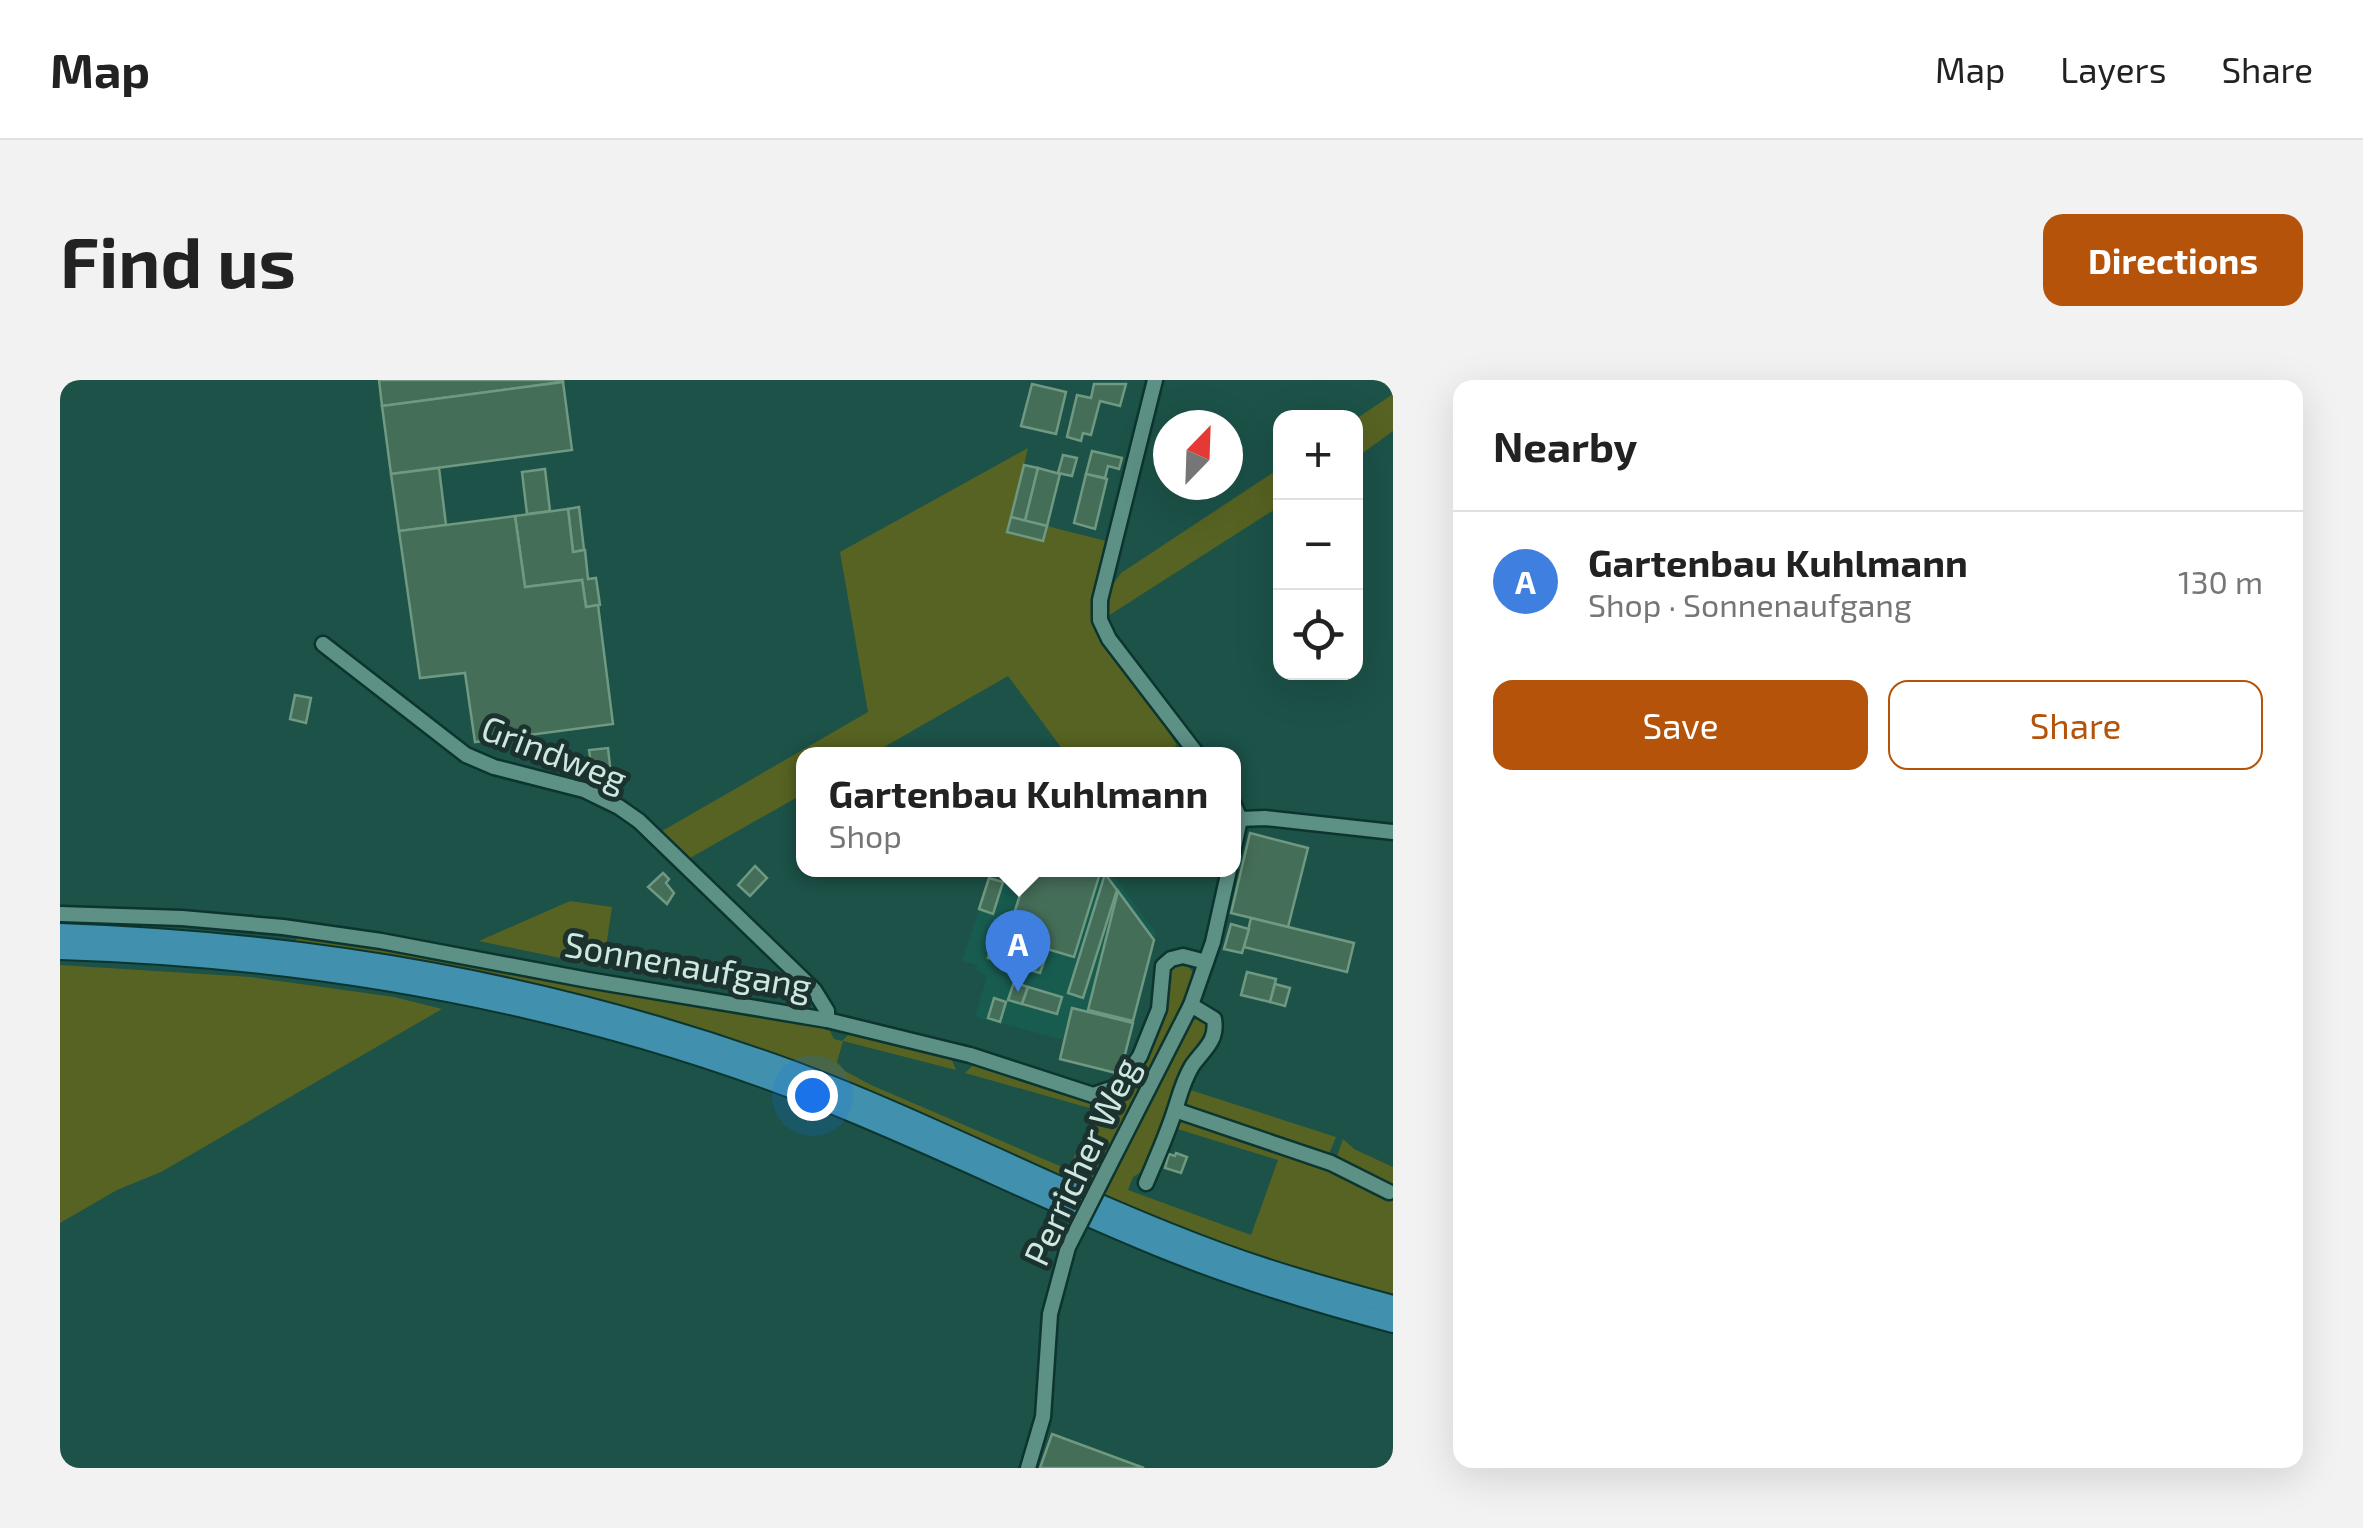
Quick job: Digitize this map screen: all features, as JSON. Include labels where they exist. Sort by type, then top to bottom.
[{"type":"main road","points":[[60,933],[177,938],[323,952],[453,974],[602,1009],[710,1042],[837,1088],[1217,1251],[1393,1305]]},
{"type":"main road","points":[[60,950],[208,958],[322,970],[452,991],[597,1026],[706,1058],[830,1104],[1198,1262],[1393,1323]]},
{"type":"street","points":[[1154,380],[1100,600],[1100,620],[1109,639],[1192,747]]},
{"type":"street","name":"Grindweg","points":[[323,644],[466,755],[494,767],[584,790],[619,807],[814,990],[827,1011],[826,1020]]},
{"type":"street","points":[[1241,819],[1265,818],[1393,832]]},
{"type":"street","name":"Perricher Weg","points":[[1028,1468],[1043,1417],[1050,1314],[1068,1246],[1190,1005],[1206,962],[1227,877]]},
{"type":"street","name":"Sonnenaufgang","points":[[60,914],[199,920],[348,936],[826,1020],[970,1055],[1093,1095],[1106,1093],[1128,1076],[1152,1032],[1164,966],[1171,958],[1183,956],[1206,962]]},
{"type":"street","name":"Perricher Weg","points":[[1146,1182],[1181,1087],[1216,1029],[1214,1019],[1190,1005]]},
{"type":"street","name":"Perricher Weg","points":[[1175,1110],[1331,1163],[1389,1192]]},
{"type":"shaded area","points":[[1393,394],[1393,431],[1363,453],[1363,414]]},
{"type":"shaded area","points":[[1028,448],[1008,532],[1047,526],[1110,542],[1095,600],[1106,641],[1177,745],[1061,747],[1008,676],[884,747],[807,747],[868,712],[840,552]]},
{"type":"shaded area","points":[[1273,473],[1273,510],[1108,616],[1111,587],[1121,573],[1232,500],[1243,500],[1243,492]]},
{"type":"shaded area","points":[[796,754],[796,798],[683,862],[657,834]]},
{"type":"shaded area","points":[[990,877],[1114,877],[1156,933],[1120,1074],[1060,1059],[1064,1040],[975,1017],[987,976],[976,970],[977,965],[962,961]]},
{"type":"shaded area","points":[[570,901],[612,907],[603,967],[479,941]]},
{"type":"shaded area","points":[[298,934],[829,1029],[834,1039],[842,1041],[850,1033],[952,1060],[956,1070],[843,1041],[837,1062],[871,1085],[1067,1169],[1100,1111],[965,1073],[973,1065],[1091,1100],[1106,1098],[1131,1080],[1151,1051],[1167,1005],[1172,966],[1186,964],[1196,976],[1187,1001],[1089,1190],[868,1092],[733,1039],[572,992],[407,958],[296,941]]},
{"type":"shaded area","points":[[60,965],[251,977],[394,997],[442,1009],[161,1172],[117,1190],[60,1223]]},
{"type":"shaded area","points":[[1198,1019],[1211,1029],[1149,1167],[1133,1177],[1128,1190],[1251,1235],[1278,1160],[1174,1128],[1181,1117],[1393,1190],[1393,1296],[1281,1265],[1101,1195],[1191,1020]]},
{"type":"shaded area","points":[[1181,1087],[1336,1137],[1328,1156],[1176,1106]]},
{"type":"shaded area","points":[[1343,1139],[1354,1149],[1393,1167],[1393,1189],[1336,1159]]},
{"type":"building","points":[[379,380],[563,380],[563,382],[382,406]]},
{"type":"building","points":[[563,382],[572,450],[391,474],[382,406]]},
{"type":"building","points":[[1032,384],[1066,392],[1056,434],[1021,426]]},
{"type":"building","points":[[1094,384],[1126,384],[1120,406],[1100,401],[1091,435],[1083,433],[1081,441],[1067,437],[1077,395],[1091,398]]},
{"type":"building","points":[[1092,451],[1122,458],[1119,469],[1108,466],[1105,478],[1086,474]]},
{"type":"building","points":[[1063,455],[1077,458],[1072,476],[1058,473]]},
{"type":"building","points":[[1024,465],[1038,468],[1025,521],[1011,517]]},
{"type":"building","points":[[439,468],[446,525],[399,531],[391,474]]},
{"type":"building","points":[[1038,468],[1060,474],[1047,526],[1025,521]]},
{"type":"building","points":[[545,469],[550,511],[527,514],[522,472]]},
{"type":"building","points":[[1086,474],[1107,479],[1095,529],[1074,523]]},
{"type":"building","points":[[579,507],[584,550],[573,552],[568,509]]},
{"type":"building","points":[[568,509],[573,552],[585,550],[588,579],[596,578],[600,605],[586,607],[582,580],[525,587],[515,516]]},
{"type":"building","points":[[515,516],[525,587],[582,580],[586,607],[598,605],[613,724],[475,742],[465,673],[420,678],[399,531]]},
{"type":"building","points":[[1011,517],[1047,526],[1043,541],[1007,532]]},
{"type":"building","points":[[295,695],[311,698],[306,723],[290,719]]},
{"type":"building","points":[[608,748],[611,775],[593,777],[589,750]]},
{"type":"building","points":[[1250,833],[1308,848],[1288,927],[1231,913]]},
{"type":"building","points":[[755,866],[767,878],[750,896],[738,885]]},
{"type":"building","points":[[663,873],[674,893],[667,904],[648,887]]},
{"type":"building","points":[[1026,877],[1099,877],[1074,957],[1040,947],[1044,933],[1011,923]]},
{"type":"building","points":[[1104,877],[1107,877],[1117,890],[1083,998],[1068,993]]},
{"type":"building","points":[[989,878],[1003,882],[993,914],[979,909]]},
{"type":"building","points":[[1118,891],[1154,940],[1133,1021],[1088,1010]]},
{"type":"building","points":[[1251,918],[1354,943],[1347,972],[1244,947]]},
{"type":"building","points":[[1231,924],[1249,929],[1242,953],[1224,949]]},
{"type":"building","points":[[993,940],[1011,946],[1005,963],[988,958]]},
{"type":"building","points":[[1011,946],[1046,956],[1040,973],[1005,963]]},
{"type":"building","points":[[1247,972],[1276,979],[1270,1002],[1241,995]]},
{"type":"building","points":[[1014,982],[1028,987],[1022,1004],[1008,1000]]},
{"type":"building","points":[[1275,984],[1290,988],[1285,1006],[1270,1002]]},
{"type":"building","points":[[1028,987],[1062,997],[1057,1014],[1022,1004]]},
{"type":"building","points":[[994,998],[1006,1002],[1000,1022],[988,1018]]},
{"type":"building","points":[[1072,1008],[1133,1023],[1120,1074],[1060,1059]]},
{"type":"building","points":[[1169,1154],[1187,1157],[1181,1173],[1165,1168]]},
{"type":"building","points":[[1052,1434],[1144,1468],[1040,1468]]},
{"type":"place","name":"Gartenbau Kuhlmann","points":[[1018,992]]}]
